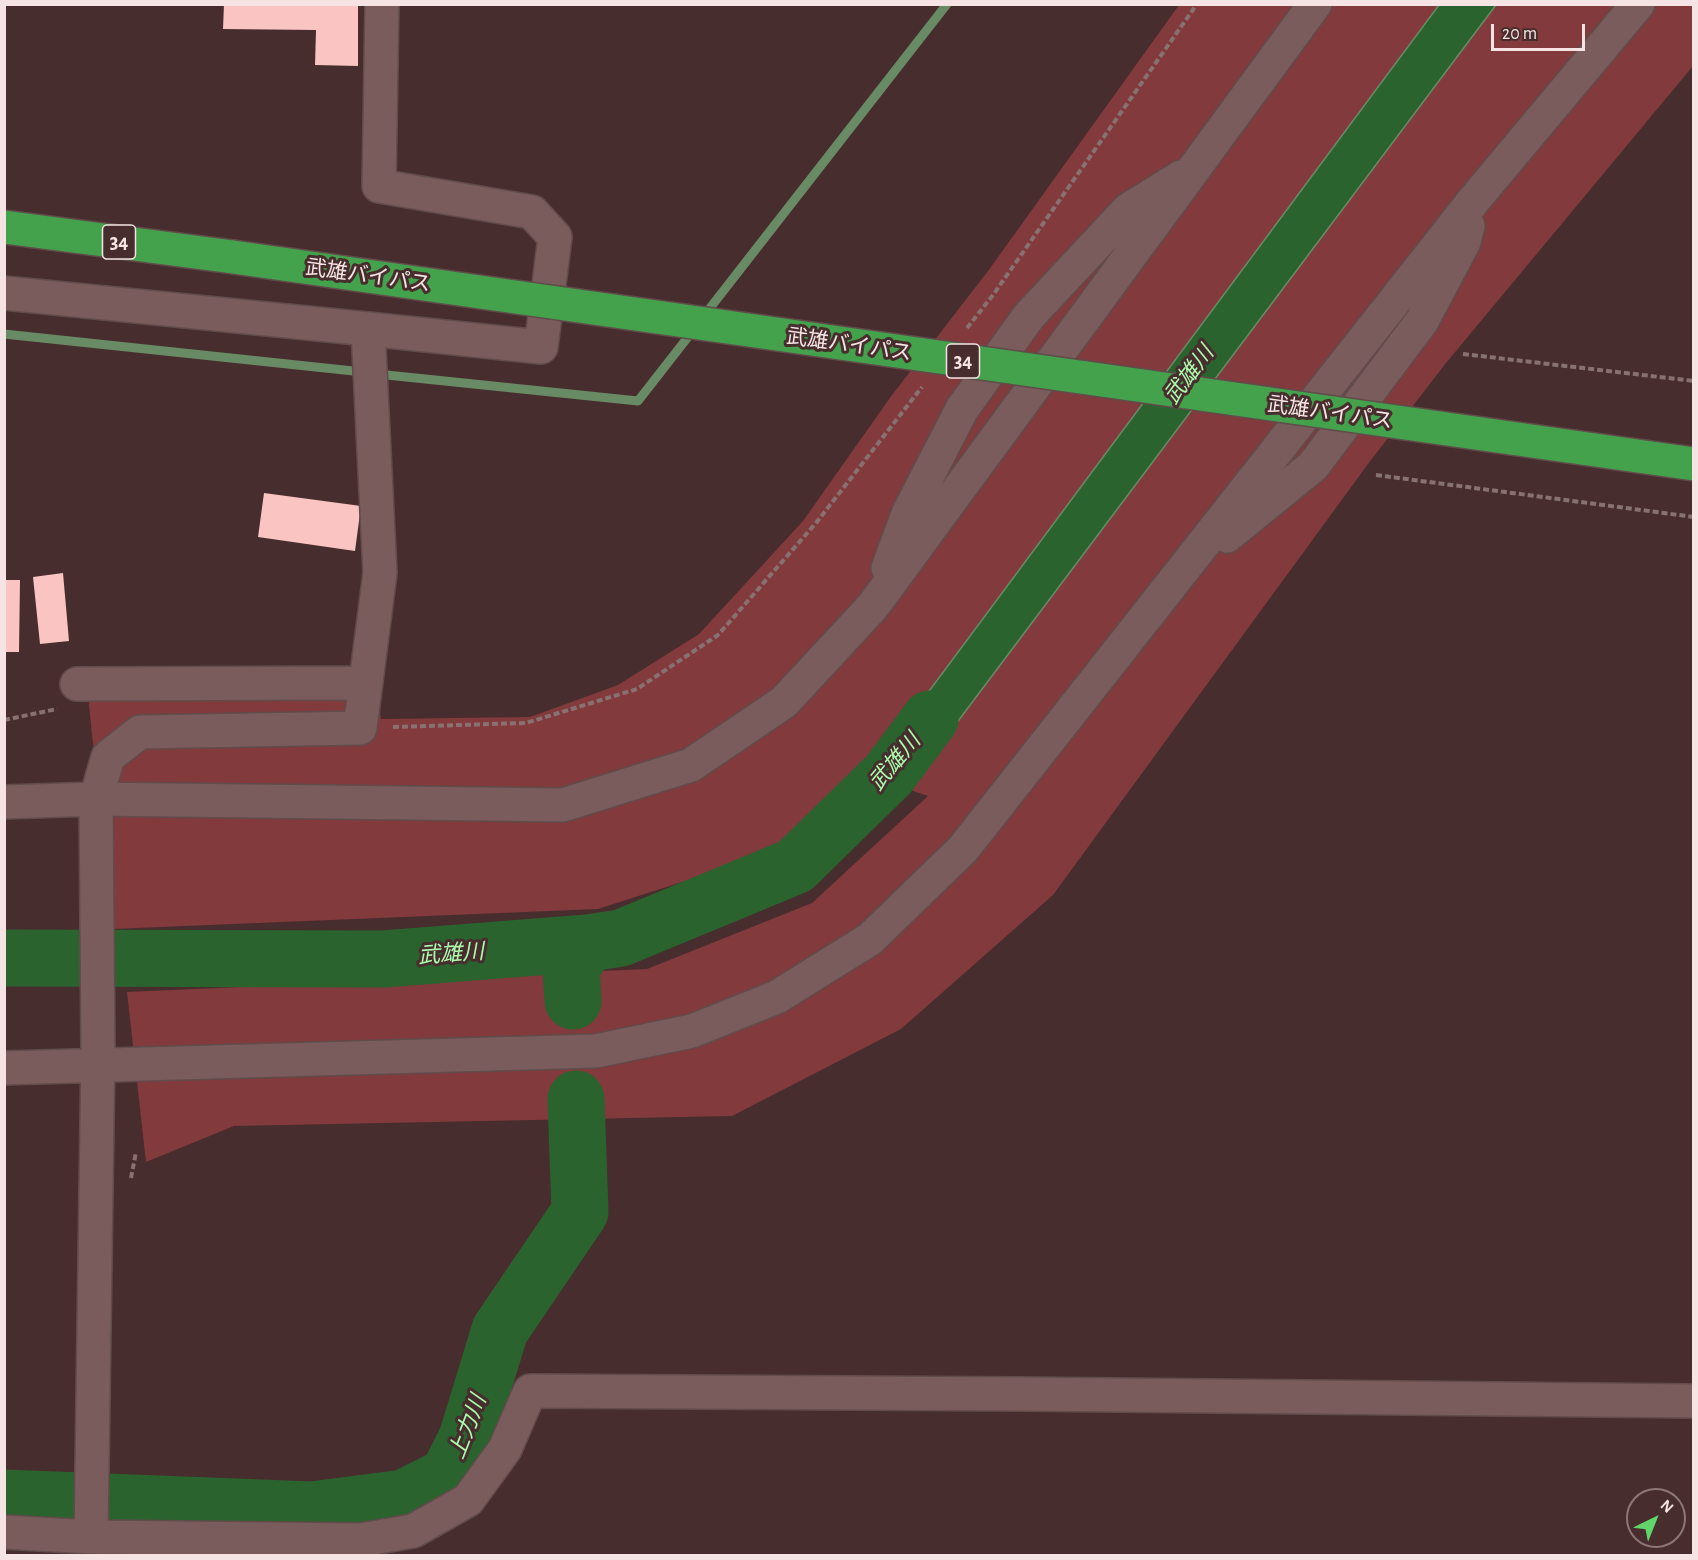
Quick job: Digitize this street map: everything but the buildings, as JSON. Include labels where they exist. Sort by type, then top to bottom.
[{"type":"highway","name":"武雄バイパス","points":[[4,227],[234,257],[1694,464]]},
{"type":"street","points":[[4,293],[541,347],[555,237],[532,212],[379,186],[382,4]]},
{"type":"street","points":[[4,802],[96,808],[563,805],[691,765],[784,702],[873,606],[1315,4]]},
{"type":"street","points":[[4,1068],[97,1058],[596,1051],[692,1031],[777,997],[870,939],[963,849],[1474,200],[1638,4]]},
{"type":"street","points":[[873,606],[908,514],[962,409],[1029,316],[1128,210],[1195,168]]},
{"type":"street","points":[[91,1537],[97,1058],[96,808],[108,757],[140,732],[360,728],[380,573],[368,329]]},
{"type":"street","points":[[77,684],[365,683]]},
{"type":"street","points":[[4,1532],[91,1537],[361,1540],[413,1531],[468,1500],[505,1449],[530,1391],[1694,1401]]},
{"type":"path","points":[[964,332],[993,295],[1197,4]]},
{"type":"path","points":[[1463,354],[1694,381]]},
{"type":"path","points":[[360,728],[526,723],[637,689],[718,635],[816,523],[922,386]]},
{"type":"path","points":[[1376,475],[1694,517]]},
{"type":"path","points":[[4,720],[70,706],[77,684]]},
{"type":"shaded area","points":[[1179,5],[1439,5],[866,776],[782,850],[598,909],[112,929],[85,666],[375,669],[381,719],[530,717],[618,685],[699,634],[803,521],[892,395],[988,271]]},
{"type":"shaded area","points":[[1496,5],[1693,5],[1693,66],[1446,363],[1368,464],[1053,895],[901,1029],[732,1116],[234,1126],[146,1162],[127,992],[647,969],[812,903],[928,796],[907,789]]},
{"type":"water","points":[[1439,5],[1496,5],[907,789],[866,776]]},
{"type":"waterway","points":[[703,317],[947,4]]},
{"type":"waterway","points":[[377,374],[638,401],[695,328]]},
{"type":"waterway","points":[[4,334],[363,372]]},
{"type":"waterway","name":"武雄川","points":[[4,958],[383,959],[588,943],[621,938],[795,866],[889,774],[930,719]]},
{"type":"waterway","name":"上力川","points":[[573,1001],[571,967],[588,943]]},
{"type":"waterway","name":"上力川","points":[[4,1498],[312,1510],[404,1498],[448,1476],[467,1438],[500,1330],[580,1212],[576,1099]]}]
